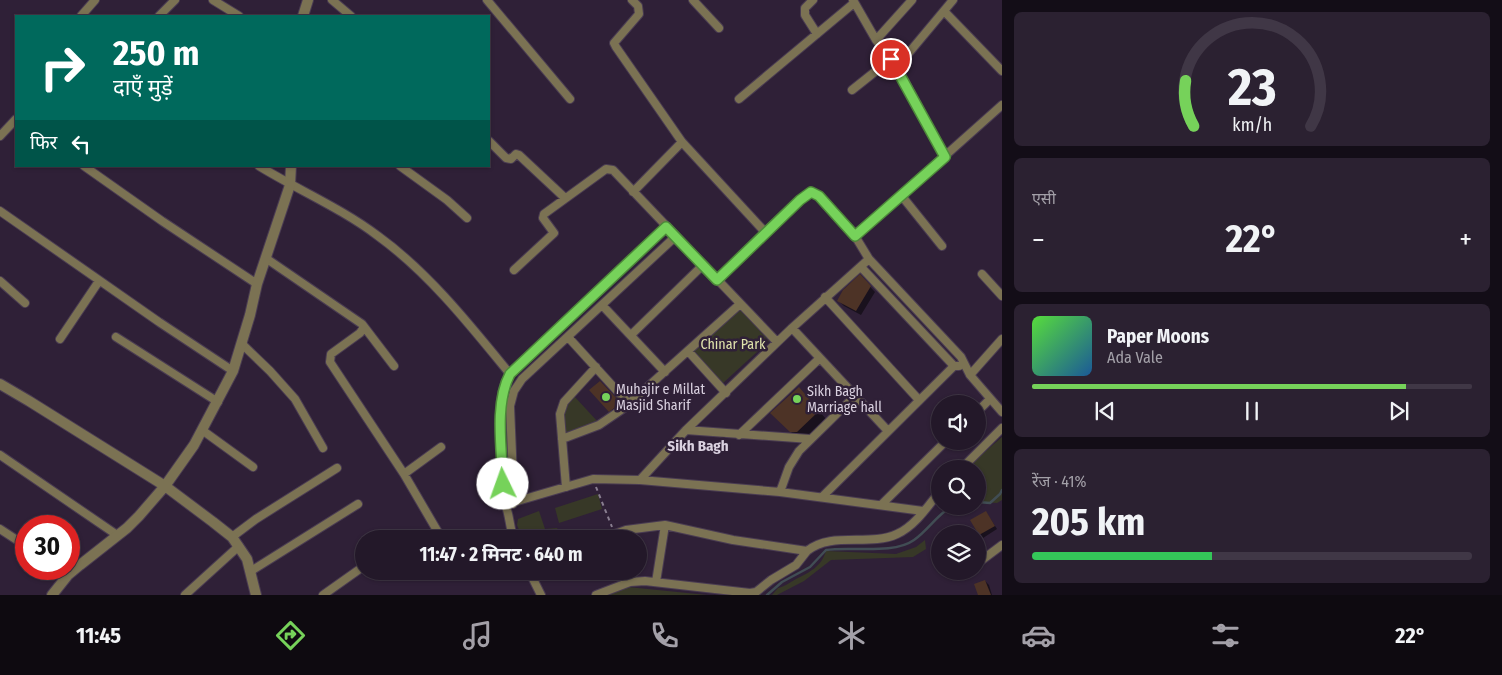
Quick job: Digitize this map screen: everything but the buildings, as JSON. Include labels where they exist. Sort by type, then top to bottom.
[{"type":"street","points":[[82,15],[94,0]]},
{"type":"street","points":[[160,15],[175,0]]},
{"type":"street","points":[[213,0],[237,15]]},
{"type":"street","points":[[303,15],[308,0]]},
{"type":"street","points":[[332,0],[350,15]]},
{"type":"street","points":[[487,0],[570,99]]},
{"type":"street","points":[[632,0],[638,6],[639,14],[614,43],[616,47],[682,142],[765,232]]},
{"type":"street","points":[[693,0],[719,28]]},
{"type":"street","points":[[813,0],[804,8],[805,15],[817,34]]},
{"type":"street","points":[[876,40],[912,0]]},
{"type":"street","points":[[897,68],[953,0]]},
{"type":"street","points":[[739,99],[853,2],[876,40],[897,68],[945,157]]},
{"type":"street","points":[[944,11],[1002,71]]},
{"type":"street","points":[[852,90],[891,59]]},
{"type":"street","points":[[855,236],[1002,105]]},
{"type":"street","points":[[0,136],[15,120]]},
{"type":"street","points":[[490,142],[506,158],[511,159],[516,154],[519,155],[565,198]]},
{"type":"street","points":[[633,192],[682,142]]},
{"type":"street","points":[[85,167],[257,284]]},
{"type":"street","points":[[261,167],[354,219],[378,235],[407,259],[432,283],[510,374]]},
{"type":"street","points":[[80,565],[139,516],[165,486],[194,445],[218,402],[233,371],[242,344],[257,284],[267,259],[290,185],[291,167]]},
{"type":"street","points":[[401,167],[447,200],[467,218]]},
{"type":"street","points":[[514,270],[553,235],[554,230],[543,216],[606,169],[613,170],[777,342]]},
{"type":"street","points":[[717,280],[765,232],[811,192],[819,196],[855,236],[869,259],[961,357],[970,375],[1002,412]]},
{"type":"street","points":[[901,195],[942,246]]},
{"type":"street","points":[[0,211],[99,281],[233,371]]},
{"type":"street","points":[[512,530],[508,510],[504,502],[500,429],[502,396],[505,383],[510,374],[666,227]]},
{"type":"street","points":[[514,502],[510,406],[514,391],[522,379],[675,237]]},
{"type":"street","points":[[267,259],[362,324],[394,366]]},
{"type":"street","points":[[640,480],[686,430],[777,342],[869,259]]},
{"type":"street","points":[[631,335],[703,265]]},
{"type":"street","points":[[861,267],[954,366],[965,367]]},
{"type":"street","points":[[982,274],[1002,296]]},
{"type":"street","points":[[0,281],[25,303]]},
{"type":"street","points":[[60,339],[99,281]]},
{"type":"street","points":[[825,297],[919,400]]},
{"type":"street","points":[[562,439],[612,418],[740,304]]},
{"type":"street","points":[[602,305],[665,372]]},
{"type":"street","points":[[364,327],[360,334],[331,354],[330,362],[404,474],[437,530]]},
{"type":"street","points":[[792,328],[888,431]]},
{"type":"street","points":[[116,337],[218,402]]},
{"type":"street","points":[[568,337],[629,404]]},
{"type":"street","points":[[970,375],[1002,340]]},
{"type":"street","points":[[242,344],[295,399],[323,448]]},
{"type":"street","points":[[688,351],[726,392]]},
{"type":"street","points":[[739,435],[820,358]]},
{"type":"street","points":[[822,497],[954,366]]},
{"type":"street","points":[[566,487],[561,408],[564,402],[596,367]]},
{"type":"street","points":[[0,384],[165,486],[214,522],[232,537],[247,559],[256,595]]},
{"type":"street","points":[[780,492],[789,466],[799,451],[856,395]]},
{"type":"street","points":[[986,403],[990,399]]},
{"type":"street","points":[[969,460],[1002,428]]},
{"type":"street","points":[[202,430],[253,467]]},
{"type":"street","points":[[686,430],[810,439]]},
{"type":"street","points":[[404,474],[441,448]]},
{"type":"street","points":[[881,505],[937,450]]},
{"type":"street","points":[[0,454],[117,535]]},
{"type":"street","points":[[232,537],[256,519],[338,468]]},
{"type":"street","points":[[508,510],[514,502],[592,479],[640,480],[780,492],[923,511]]},
{"type":"street","points":[[596,595],[630,582],[656,582],[750,593],[756,592],[771,580],[796,565],[807,551],[815,545],[833,541],[878,538],[896,534],[910,525],[931,501]]},
{"type":"street","points":[[250,571],[358,504]]},
{"type":"street","points":[[656,582],[665,525]]},
{"type":"street","points":[[634,530],[665,525],[733,540],[807,551]]},
{"type":"street","points":[[0,529],[15,539]]},
{"type":"street","points":[[986,557],[1002,545]]},
{"type":"street","points":[[185,595],[239,546]]},
{"type":"street","points":[[323,595],[355,572]]},
{"type":"street","points":[[52,595],[64,580]]},
{"type":"street","points":[[534,580],[541,595]]},
{"type":"path","points":[[592,479],[613,530]]},
{"type":"green space","name":"Chinar Park","points":[[740,308],[770,340],[722,384],[692,352]]},
{"type":"green space","points":[[574,396],[598,422],[565,435],[564,414],[567,405]]},
{"type":"green space","points":[[1002,437],[1002,500],[997,503],[986,502],[986,460],[975,460]]},
{"type":"green space","points":[[598,494],[602,509],[559,523],[555,508]]},
{"type":"green space","points":[[539,511],[545,529],[557,528],[558,530],[519,530],[517,525],[518,519]]},
{"type":"green space","points":[[925,540],[926,549],[913,557],[831,560],[804,581],[777,595],[772,595],[778,588],[814,568],[824,557],[826,551],[896,554],[916,547]]},
{"type":"green space","points":[[628,587],[707,595],[606,595]]},
{"type":"waterway","points":[[986,503],[990,503],[1002,490]]},
{"type":"waterway","points":[[767,595],[782,582],[810,567],[826,550],[884,549],[905,545],[919,536],[941,515]]},
{"type":"place","name":"Muhajir e Millat Masjid Sharif","points":[[606,397]]},
{"type":"place","name":"Sikh Bagh Marriage hall","points":[[797,399]]},
{"type":"district","name":"Sikh Bagh","points":[[698,446]]},
{"type":"route","points":[[503,484],[500,429],[502,396],[505,383],[510,374],[666,227],[717,280],[765,232],[811,192],[816,193],[855,236],[945,157],[891,59]]}]
